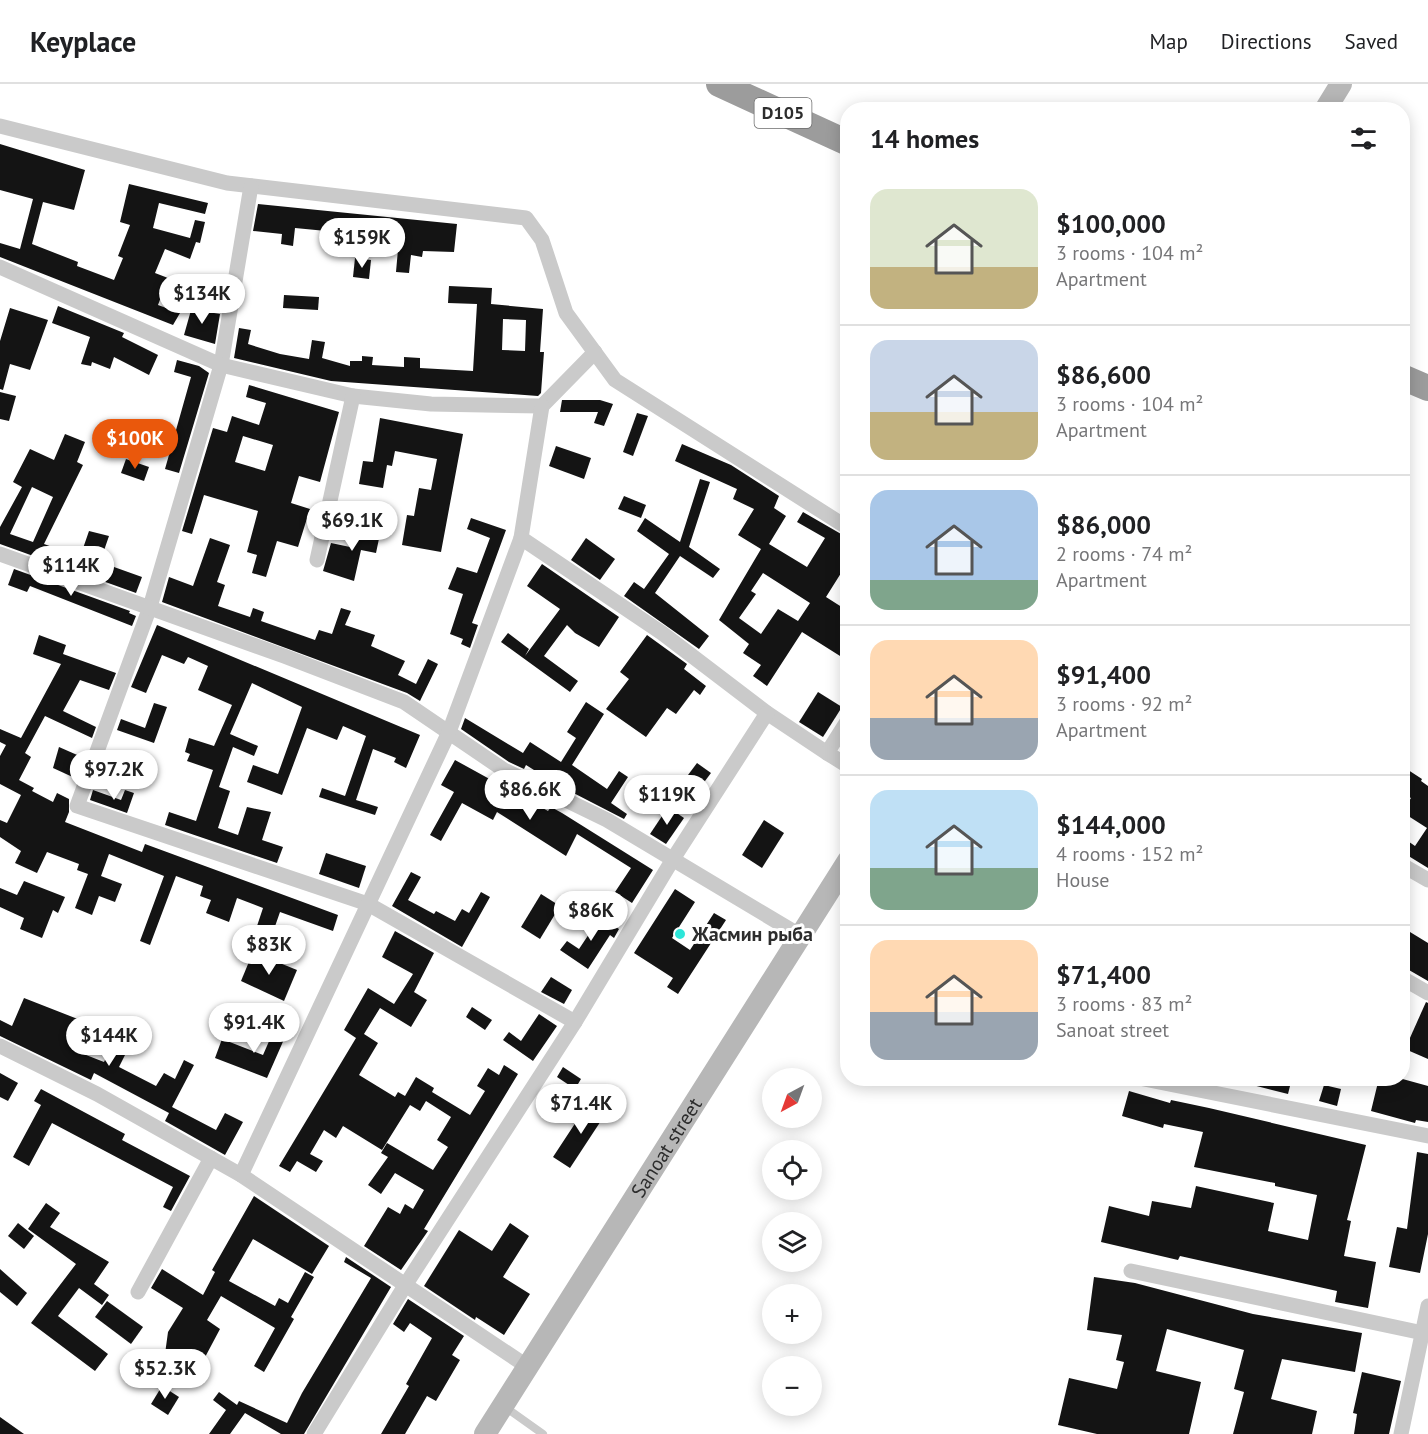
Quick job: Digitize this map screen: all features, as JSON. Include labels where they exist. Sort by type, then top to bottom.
[{"type":"highway","name":"D105","points":[[719,84],[758,97],[840,139]]},
{"type":"highway","points":[[1410,380],[1428,388]]},
{"type":"main road","points":[[1330,102],[1341,84]]},
{"type":"main road","name":"Sanoat street","points":[[485,1434],[840,874]]},
{"type":"street","points":[[0,126],[227,183],[526,218],[542,240],[566,313],[615,380],[840,523]]},
{"type":"street","points":[[251,186],[221,365],[150,607],[77,806],[368,904],[575,1022]]},
{"type":"street","points":[[0,267],[221,365],[353,396],[431,404],[542,406]]},
{"type":"street","points":[[241,1175],[448,732],[521,538],[542,406],[595,352]]},
{"type":"street","points":[[316,560],[353,396]]},
{"type":"street","points":[[521,538],[662,633],[767,713],[840,761]]},
{"type":"street","points":[[0,554],[150,607],[404,702],[504,770],[607,820],[801,936]]},
{"type":"street","points":[[314,1434],[406,1284],[575,1022],[673,859],[767,713]]},
{"type":"street","points":[[827,753],[840,733]]},
{"type":"street","points":[[1410,870],[1428,880]]},
{"type":"street","points":[[1410,983],[1428,993]]},
{"type":"street","points":[[0,1046],[97,1094],[241,1175],[528,1367]]},
{"type":"street","points":[[1179,1086],[1428,1136]]},
{"type":"street","points":[[138,1292],[211,1158]]},
{"type":"street","points":[[1131,1271],[1423,1333]]},
{"type":"street","points":[[1401,1434],[1423,1361],[1423,1333],[1428,1306]]},
{"type":"lane","points":[[503,1406],[541,1434]]},
{"type":"building","points":[[0,144],[85,170],[74,210],[43,202],[32,244],[78,262],[77,266],[114,280],[123,258],[118,256],[130,225],[120,222],[129,184],[208,203],[205,214],[159,203],[153,228],[190,238],[195,220],[205,222],[200,243],[196,242],[190,259],[165,249],[155,273],[168,278],[158,305],[180,313],[173,325],[0,257],[0,243],[20,249],[33,199],[0,190]]},
{"type":"building","points":[[258,204],[457,224],[454,252],[423,251],[422,257],[411,255],[409,273],[396,272],[399,238],[295,228],[293,246],[281,244],[282,234],[253,231]]},
{"type":"building","points":[[355,258],[371,260],[369,279],[353,277]]},
{"type":"building","points":[[449,286],[492,288],[491,304],[543,309],[540,352],[544,352],[541,393],[538,396],[331,381],[234,358],[239,328],[251,330],[248,344],[280,354],[309,359],[312,340],[325,342],[322,358],[350,366],[350,361],[362,361],[362,356],[373,357],[372,365],[404,367],[404,357],[420,358],[420,368],[473,371],[477,304],[448,303]],"holes":[[[503,319],[526,320],[525,351],[502,350]]]},
{"type":"building","points":[[284,295],[319,297],[318,310],[283,308]]},
{"type":"building","points":[[193,303],[203,307],[202,311],[220,314],[215,344],[184,335]]},
{"type":"building","points":[[58,306],[124,333],[122,337],[158,355],[149,375],[114,357],[110,369],[92,362],[91,366],[81,364],[90,337],[52,323]]},
{"type":"building","points":[[10,308],[48,320],[30,370],[10,364],[3,390],[0,389],[0,341]]},
{"type":"building","points":[[177,360],[199,366],[209,373],[179,473],[165,469],[191,377],[174,372]]},
{"type":"building","points":[[249,385],[339,412],[320,482],[299,476],[291,503],[310,509],[298,547],[277,541],[266,577],[252,573],[257,555],[247,552],[258,511],[204,495],[192,534],[182,531],[213,428],[227,432],[232,416],[259,425],[266,403],[246,397]],"holes":[[[243,436],[273,445],[265,471],[235,462]]]},
{"type":"building","points":[[0,392],[16,396],[9,421],[0,419]]},
{"type":"building","points":[[562,400],[600,400],[613,404],[604,426],[594,423],[598,412],[560,412]]},
{"type":"building","points":[[637,413],[648,416],[633,456],[623,452]]},
{"type":"building","points":[[380,418],[463,434],[441,552],[402,545],[407,515],[414,516],[419,488],[431,490],[437,459],[395,451],[392,466],[387,465],[383,488],[359,484],[363,461],[373,462]]},
{"type":"building","points":[[65,434],[85,442],[77,462],[83,465],[44,544],[80,557],[89,531],[109,536],[100,562],[142,577],[136,593],[0,544],[0,527],[22,487],[13,482],[30,449],[54,460]],"holes":[[[32,487],[53,497],[33,542],[10,534]]]},
{"type":"building","points":[[106,437],[124,443],[119,457],[101,450]]},
{"type":"building","points":[[682,444],[731,465],[779,496],[774,508],[786,516],[769,544],[807,567],[825,538],[797,522],[803,512],[840,533],[840,575],[826,597],[840,606],[840,656],[802,632],[767,686],[753,676],[761,665],[743,653],[749,644],[719,620],[761,549],[738,535],[754,509],[733,499],[737,489],[675,461]],"holes":[[[763,573],[810,603],[798,621],[778,609],[761,634],[739,618],[756,594],[751,591]]]},
{"type":"building","points":[[556,446],[591,458],[584,479],[549,466]]},
{"type":"building","points":[[126,459],[149,467],[144,481],[121,473]]},
{"type":"building","points":[[700,479],[710,482],[689,547],[720,569],[713,578],[680,556],[655,593],[709,636],[699,649],[624,596],[634,582],[644,589],[669,554],[637,531],[645,518],[680,542]]},
{"type":"building","points":[[624,496],[646,505],[641,518],[618,509]]},
{"type":"building","points":[[471,518],[506,530],[472,623],[478,625],[470,648],[461,644],[463,639],[450,634],[463,594],[448,589],[457,567],[477,573],[490,538],[467,529]]},
{"type":"building","points":[[356,523],[381,529],[376,553],[361,550],[354,581],[323,571],[331,543],[350,547]]},
{"type":"building","points":[[210,538],[230,545],[217,582],[225,585],[218,606],[250,617],[253,608],[264,612],[261,621],[315,640],[319,630],[332,634],[341,608],[351,611],[345,625],[375,635],[371,646],[405,661],[398,675],[416,684],[428,659],[438,664],[420,701],[407,693],[162,602],[169,577],[193,586]]},
{"type":"building","points":[[586,538],[615,559],[600,580],[571,560]]},
{"type":"building","points":[[542,564],[619,617],[599,647],[575,633],[567,625],[544,656],[578,681],[570,692],[501,642],[508,633],[529,649],[525,656],[560,609],[527,586]]},
{"type":"building","points":[[14,569],[130,611],[129,613],[136,616],[132,626],[30,586],[27,592],[8,585]]},
{"type":"building","points":[[157,625],[420,735],[406,768],[394,762],[396,758],[373,749],[356,800],[378,807],[375,815],[319,797],[322,788],[345,796],[366,736],[343,726],[337,740],[307,728],[282,795],[247,782],[253,765],[278,774],[302,707],[252,683],[230,734],[258,746],[254,756],[233,747],[219,787],[230,791],[218,828],[238,835],[247,807],[271,812],[262,840],[283,847],[277,863],[165,825],[169,812],[196,821],[213,770],[187,761],[190,754],[185,752],[189,738],[214,746],[232,705],[198,690],[208,666],[188,657],[184,664],[162,655],[146,693],[131,687]]},
{"type":"building","points":[[39,635],[66,645],[63,654],[116,673],[109,690],[80,680],[63,711],[96,727],[92,738],[45,716],[25,753],[31,757],[19,780],[34,788],[32,791],[53,802],[57,793],[69,799],[69,812],[65,822],[142,852],[145,844],[338,915],[333,931],[280,912],[272,935],[256,929],[263,908],[237,898],[229,922],[206,913],[211,900],[200,896],[203,886],[176,876],[150,945],[140,941],[164,876],[109,854],[101,876],[122,884],[115,902],[99,896],[92,915],[75,908],[88,874],[77,870],[79,864],[47,852],[37,873],[15,863],[21,851],[0,837],[0,820],[7,823],[21,795],[0,784],[0,756],[6,745],[0,742],[0,729],[21,738],[61,664],[33,654]]},
{"type":"building","points":[[647,635],[687,664],[684,669],[706,686],[700,695],[694,690],[676,714],[667,708],[646,737],[606,709],[629,679],[620,672]]},
{"type":"building","points":[[818,692],[840,706],[840,710],[823,737],[799,722]]},
{"type":"building","points":[[586,702],[604,714],[572,765],[607,789],[619,771],[628,777],[611,803],[627,814],[624,819],[558,785],[526,765],[524,769],[509,762],[461,729],[465,718],[523,753],[530,742],[561,762],[576,738],[567,732]]},
{"type":"building","points":[[154,703],[167,707],[154,743],[117,730],[121,719],[145,728]]},
{"type":"building","points":[[59,747],[84,758],[77,779],[53,768]]},
{"type":"building","points":[[455,760],[548,811],[551,807],[562,813],[653,870],[632,903],[615,892],[631,868],[577,834],[566,856],[497,812],[493,820],[462,803],[441,841],[430,835],[454,792],[441,785]]},
{"type":"building","points":[[697,763],[711,773],[699,789],[685,779]]},
{"type":"building","points":[[1410,771],[1428,786],[1428,868],[1410,857],[1410,843],[1415,846],[1427,828],[1410,817]]},
{"type":"building","points":[[93,790],[121,800],[125,790],[134,793],[127,813],[90,800]]},
{"type":"building","points":[[668,807],[684,818],[666,844],[650,834]]},
{"type":"building","points":[[764,820],[784,833],[762,868],[742,855]]},
{"type":"building","points":[[326,853],[366,866],[359,888],[319,874]]},
{"type":"building","points":[[411,872],[421,877],[408,900],[434,914],[436,911],[455,921],[462,909],[469,913],[481,892],[490,897],[462,947],[392,906]]},
{"type":"building","points":[[24,881],[65,897],[58,913],[53,910],[42,938],[20,929],[24,918],[0,907],[0,888],[17,895]]},
{"type":"building","points":[[675,889],[695,902],[672,938],[690,950],[714,913],[726,920],[678,994],[667,987],[673,978],[634,953]]},
{"type":"building","points":[[541,894],[560,906],[540,939],[521,927]]},
{"type":"building","points":[[592,912],[619,929],[614,938],[610,935],[588,969],[560,950],[567,941],[579,949],[595,925],[587,920]]},
{"type":"building","points":[[395,931],[434,953],[414,992],[427,1000],[411,1027],[380,1008],[364,1034],[378,1043],[359,1075],[395,1097],[398,1092],[405,1096],[416,1077],[434,1088],[432,1092],[470,1115],[485,1091],[477,1086],[488,1068],[499,1075],[504,1065],[518,1074],[424,1229],[428,1231],[401,1270],[364,1246],[388,1207],[400,1214],[405,1204],[413,1209],[424,1190],[395,1173],[381,1194],[368,1185],[388,1157],[381,1153],[387,1143],[433,1170],[448,1147],[437,1140],[451,1117],[426,1101],[420,1111],[410,1105],[382,1150],[343,1126],[336,1138],[324,1130],[310,1154],[323,1161],[316,1172],[297,1161],[290,1172],[279,1166],[356,1038],[344,1030],[368,988],[394,1004],[413,974],[382,957]]},
{"type":"building","points":[[1410,932],[1428,943],[1428,981],[1410,971]]},
{"type":"building","points":[[253,952],[297,970],[284,1001],[241,981]]},
{"type":"building","points":[[551,977],[572,990],[564,1004],[541,992]]},
{"type":"building","points":[[24,998],[93,1025],[81,1053],[104,1062],[119,1032],[133,1039],[119,1067],[156,1086],[164,1073],[175,1079],[184,1060],[194,1065],[172,1107],[216,1130],[225,1113],[243,1122],[225,1155],[165,1121],[169,1113],[94,1073],[91,1080],[0,1036],[0,1020],[12,1026]]},
{"type":"building","points":[[1426,1002],[1428,1003],[1428,1059],[1410,1051],[1410,1038]]},
{"type":"building","points":[[472,1007],[492,1020],[485,1030],[466,1017]]},
{"type":"building","points":[[539,1014],[557,1026],[533,1061],[503,1040],[509,1032],[521,1041]]},
{"type":"building","points":[[277,1023],[289,1028],[267,1078],[215,1058],[222,1039],[263,1055]]},
{"type":"building","points":[[563,1067],[581,1079],[575,1089],[557,1077]]},
{"type":"building","points":[[0,1073],[18,1083],[8,1101],[0,1097]]},
{"type":"building","points":[[1410,1081],[1428,1086],[1428,1122],[1416,1120],[1415,1123],[1371,1111],[1377,1086],[1410,1086]]},
{"type":"building","points":[[1257,1086],[1290,1086],[1288,1094]]},
{"type":"building","points":[[1324,1086],[1341,1089],[1337,1106],[1319,1101]]},
{"type":"building","points":[[41,1089],[125,1134],[122,1140],[190,1176],[171,1211],[163,1207],[173,1187],[52,1123],[29,1166],[13,1157],[41,1105],[34,1101]]},
{"type":"building","points":[[1129,1091],[1170,1103],[1171,1100],[1209,1108],[1366,1145],[1347,1220],[1351,1221],[1344,1256],[1376,1262],[1368,1308],[1335,1302],[1337,1291],[1180,1256],[1178,1260],[1101,1242],[1109,1206],[1149,1216],[1152,1201],[1191,1208],[1196,1186],[1274,1203],[1268,1231],[1308,1240],[1317,1195],[1275,1186],[1275,1183],[1194,1167],[1203,1132],[1164,1124],[1163,1128],[1122,1116]]},
{"type":"building","points":[[548,1092],[566,1103],[560,1112],[542,1100]]},
{"type":"building","points":[[602,1097],[612,1104],[570,1168],[553,1157],[576,1122],[583,1126]]},
{"type":"building","points":[[1417,1152],[1428,1154],[1428,1234],[1420,1273],[1389,1267],[1397,1227],[1407,1229]]},
{"type":"building","points":[[254,1196],[329,1246],[312,1274],[253,1239],[229,1281],[275,1306],[279,1298],[288,1303],[305,1272],[314,1277],[291,1317],[294,1319],[264,1372],[254,1366],[275,1328],[221,1296],[207,1320],[220,1329],[203,1361],[210,1365],[201,1379],[165,1354],[168,1332],[183,1308],[151,1288],[162,1269],[203,1295],[215,1272],[212,1270]]},
{"type":"building","points":[[46,1203],[60,1213],[50,1227],[109,1262],[94,1284],[109,1295],[102,1305],[79,1288],[58,1316],[108,1354],[95,1371],[31,1323],[76,1264],[28,1229]]},
{"type":"building","points":[[18,1223],[34,1236],[24,1249],[8,1236]]},
{"type":"building","points":[[510,1223],[529,1236],[503,1277],[530,1294],[504,1335],[476,1317],[475,1320],[424,1286],[459,1230],[492,1251]]},
{"type":"building","points":[[346,1257],[391,1287],[304,1434],[281,1434],[245,1413],[230,1434],[209,1434],[226,1410],[213,1400],[219,1392],[237,1405],[239,1401],[287,1423],[302,1393],[371,1278],[344,1262]]},
{"type":"building","points":[[0,1269],[27,1293],[17,1306],[0,1292]]},
{"type":"building","points":[[1094,1277],[1135,1283],[1253,1314],[1362,1333],[1355,1372],[1282,1359],[1271,1399],[1317,1411],[1312,1434],[1233,1434],[1244,1392],[1234,1389],[1244,1350],[1167,1329],[1156,1371],[1201,1382],[1189,1434],[1097,1434],[1058,1425],[1069,1378],[1117,1389],[1124,1362],[1116,1360],[1122,1335],[1087,1330]]},
{"type":"building","points":[[408,1299],[464,1336],[452,1355],[460,1360],[436,1401],[427,1396],[405,1434],[381,1434],[409,1386],[406,1384],[432,1338],[410,1323],[404,1332],[393,1324]]},
{"type":"building","points":[[107,1301],[143,1327],[131,1344],[95,1317]]},
{"type":"building","points":[[141,1353],[157,1364],[146,1382],[129,1371]]},
{"type":"building","points":[[1362,1372],[1401,1381],[1389,1434],[1354,1434],[1357,1414],[1353,1413]]},
{"type":"building","points":[[162,1386],[179,1397],[168,1415],[151,1404]]},
{"type":"building","points":[[0,1417],[24,1434],[0,1434]]},
{"type":"place","name":"Жасмин рыба","points":[[680,934]]}]
